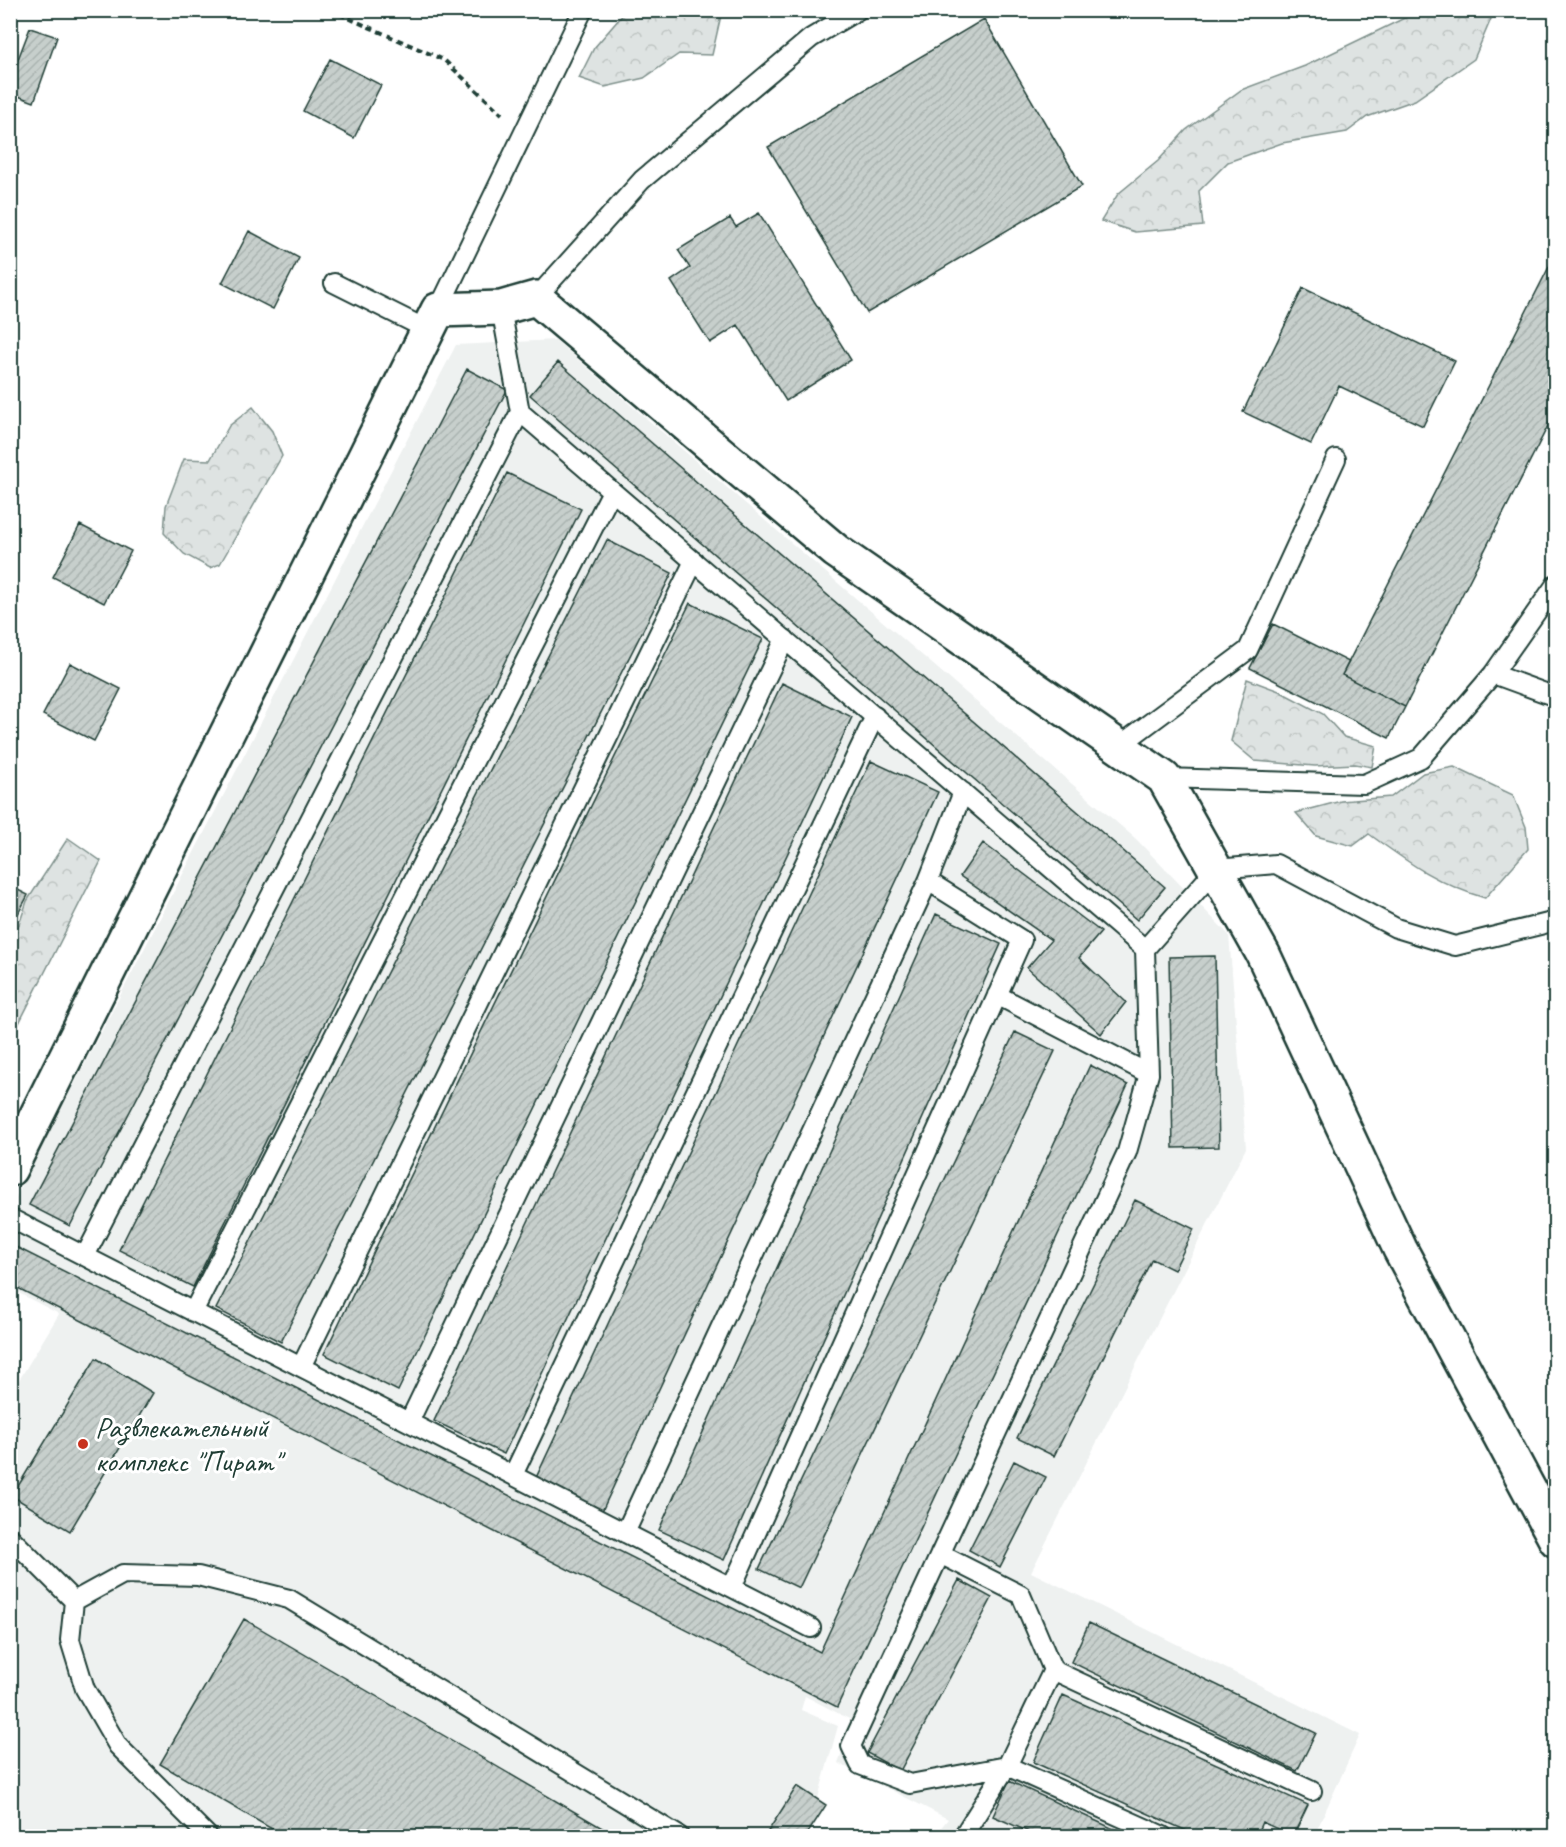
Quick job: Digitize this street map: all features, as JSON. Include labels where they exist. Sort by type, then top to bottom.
[{"type":"street","points":[[10,1169],[433,320],[501,308],[536,298],[836,551],[1164,778],[1263,954],[1400,1249],[1556,1540]]},
{"type":"lane","points":[[334,283],[433,320],[583,10]]},
{"type":"lane","points":[[536,298],[642,180],[812,38],[858,10]]},
{"type":"lane","points":[[85,1256],[520,411],[501,308]]},
{"type":"lane","points":[[520,411],[1145,949]]},
{"type":"lane","points":[[1119,746],[1248,650],[1336,459]]},
{"type":"lane","points":[[193,1312],[612,491]]},
{"type":"lane","points":[[301,1367],[694,561]]},
{"type":"lane","points":[[1164,778],[1364,784],[1421,758],[1493,674],[1556,584]]},
{"type":"lane","points":[[409,1422],[785,639]]},
{"type":"lane","points":[[1493,674],[1556,697]]},
{"type":"lane","points":[[513,1475],[875,716]]},
{"type":"lane","points":[[625,1533],[928,881],[963,792]]},
{"type":"lane","points":[[1163,1836],[1006,1766],[910,1784],[860,1765],[851,1746],[1127,1152],[1149,1074],[1145,949],[1216,869],[1276,864],[1396,928],[1455,946],[1556,921]]},
{"type":"lane","points":[[732,1587],[1022,940],[928,881]]},
{"type":"lane","points":[[997,995],[1149,1074]]},
{"type":"lane","points":[[10,1218],[811,1628]]},
{"type":"lane","points":[[10,1537],[74,1601]]},
{"type":"lane","points":[[940,1554],[1022,1595],[1053,1670],[1312,1791]]},
{"type":"lane","points":[[74,1601],[123,1574],[198,1576],[289,1599],[679,1836]]},
{"type":"lane","points":[[74,1601],[70,1640],[85,1689],[118,1746],[208,1836]]},
{"type":"lane","points":[[970,1834],[1053,1670]]},
{"type":"path","points":[[330,10],[444,60],[501,111],[520,141]]},
{"type":"shaded area","points":[[555,340],[1136,839],[1229,935],[1246,1148],[1031,1572],[1360,1735],[1314,1836],[934,1836],[948,1819],[838,1763],[853,1721],[805,1696],[801,1710],[838,1726],[818,1798],[795,1836],[11,1836],[10,1395],[59,1314],[11,1289],[11,1207],[456,345]]},
{"type":"green space","points":[[1421,10],[1493,10],[1474,59],[1415,100],[1367,117],[1347,132],[1282,143],[1228,162],[1199,191],[1203,226],[1135,232],[1101,221],[1118,194],[1158,161],[1186,130],[1241,90],[1305,66]]},
{"type":"green space","points":[[626,11],[722,11],[712,55],[679,54],[644,78],[605,87],[579,78],[594,48]]},
{"type":"green space","points":[[253,407],[272,431],[282,456],[220,564],[210,568],[184,554],[164,533],[166,506],[184,459],[210,460],[229,426]]},
{"type":"green space","points":[[1247,679],[1279,691],[1323,714],[1344,737],[1376,746],[1372,767],[1355,764],[1315,766],[1255,761],[1231,741]]},
{"type":"green space","points":[[1454,767],[1513,795],[1526,827],[1528,849],[1485,898],[1438,879],[1369,834],[1353,846],[1316,836],[1296,813],[1341,801],[1391,797],[1423,773]]},
{"type":"green space","points":[[68,838],[101,861],[11,1039],[11,948],[27,901]]},
{"type":"building","points":[[984,19],[1082,186],[867,313],[768,147]]},
{"type":"building","points":[[30,28],[57,37],[34,102],[10,93],[10,80]]},
{"type":"building","points":[[330,59],[381,85],[354,138],[303,111]]},
{"type":"building","points":[[759,213],[851,360],[786,401],[738,325],[710,343],[671,281],[690,268],[678,250],[730,218],[736,227]]},
{"type":"building","points":[[249,231],[299,258],[273,309],[222,283]]},
{"type":"building","points":[[1556,253],[1556,410],[1405,707],[1342,675]]},
{"type":"building","points":[[1303,288],[1455,361],[1423,426],[1339,386],[1311,444],[1243,412]]},
{"type":"building","points":[[558,362],[1165,887],[1137,920],[530,395]]},
{"type":"building","points":[[467,369],[507,390],[70,1226],[29,1205]]},
{"type":"building","points":[[507,473],[581,509],[193,1287],[119,1250]]},
{"type":"building","points":[[80,525],[131,551],[104,603],[53,577]]},
{"type":"building","points":[[607,540],[672,573],[281,1342],[216,1309]]},
{"type":"building","points":[[690,603],[763,639],[398,1391],[324,1354]]},
{"type":"building","points":[[1273,624],[1349,662],[1342,675],[1405,707],[1389,738],[1250,668]]},
{"type":"building","points":[[70,663],[121,689],[94,741],[43,715]]},
{"type":"building","points":[[782,683],[852,717],[504,1454],[434,1421]]},
{"type":"building","points":[[871,761],[938,792],[602,1511],[535,1480]]},
{"type":"building","points":[[983,843],[1101,932],[1079,958],[1126,1002],[1101,1034],[1027,968],[1051,940],[960,876]]},
{"type":"building","points":[[10,886],[28,895],[10,929]]},
{"type":"building","points":[[936,914],[1001,944],[724,1560],[659,1530]]},
{"type":"building","points":[[1215,956],[1219,1147],[1173,1148],[1169,957]]},
{"type":"building","points":[[1015,1032],[1055,1051],[799,1588],[759,1569]]},
{"type":"building","points":[[1090,1065],[1128,1085],[837,1707],[10,1284],[10,1244],[820,1652]]},
{"type":"building","points":[[1135,1200],[1194,1229],[1174,1270],[1152,1259],[1054,1456],[1017,1438]]},
{"type":"building","name":"Развлекательный комплекс \"Пират\"","points":[[96,1358],[153,1393],[70,1531],[12,1496]]},
{"type":"building","points":[[1014,1461],[1046,1477],[1000,1567],[969,1550]]},
{"type":"building","points":[[959,1580],[992,1598],[900,1771],[867,1753]]},
{"type":"building","points":[[244,1619],[616,1836],[284,1836],[160,1764]]},
{"type":"building","points":[[1089,1623],[1316,1733],[1297,1771],[1071,1662]]},
{"type":"building","points":[[1063,1695],[1308,1805],[1293,1836],[1262,1822],[1256,1836],[1198,1836],[1033,1762]]},
{"type":"building","points":[[1009,1781],[1129,1836],[1038,1836],[993,1816]]},
{"type":"building","points":[[797,1786],[826,1805],[806,1836],[765,1836]]},
{"type":"place","name":"Развлекательный комплекс \"Пират\"","points":[[83,1444]]}]
